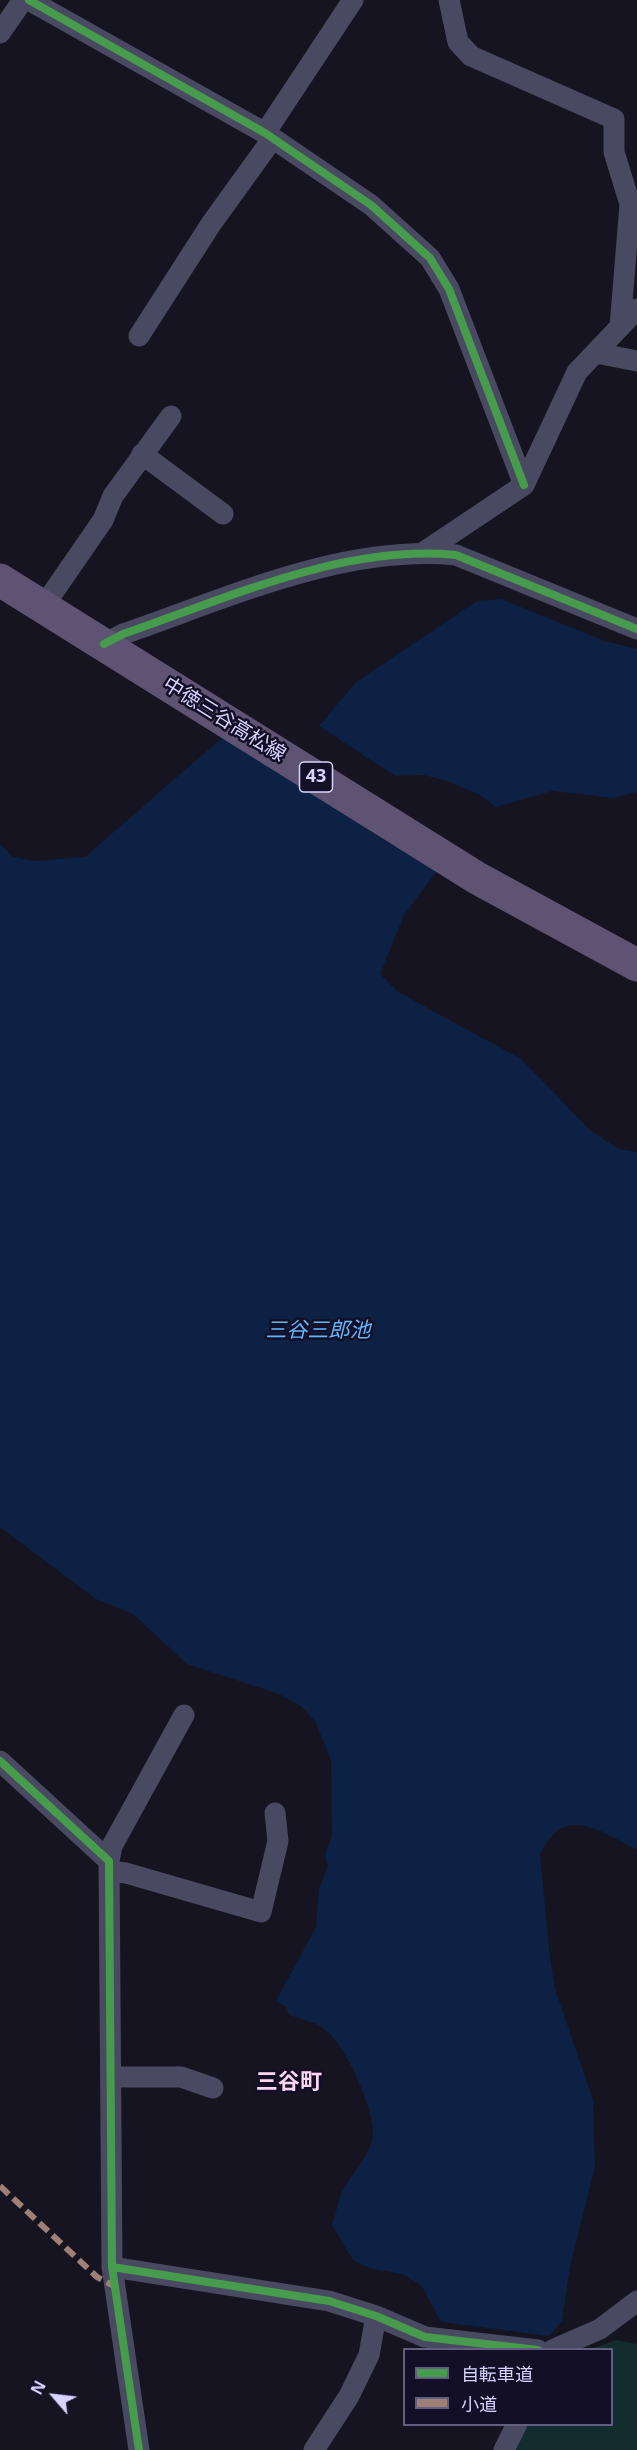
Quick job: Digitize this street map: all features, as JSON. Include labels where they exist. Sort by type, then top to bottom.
[{"type":"main road","name":"中徳三谷高松線","points":[[0,580],[477,878],[637,965]]},
{"type":"street","points":[[0,33],[22,0]]},
{"type":"street","points":[[29,0],[56,5],[269,135],[371,205],[430,258],[449,289],[524,485]]},
{"type":"street","points":[[139,336],[353,0]]},
{"type":"street","points":[[449,0],[459,42],[471,56],[614,119],[614,152],[630,204],[620,327]]},
{"type":"street","points":[[424,552],[524,485],[578,372],[637,309]]},
{"type":"street","points":[[596,353],[637,361]]},
{"type":"street","points":[[43,607],[103,520],[113,496],[171,416]]},
{"type":"street","points":[[142,454],[223,514]]},
{"type":"street","points":[[104,644],[123,634],[314,568],[424,552],[456,555],[637,629]]},
{"type":"street","points":[[139,2450],[112,2267],[109,1866],[112,1846],[184,1715]]},
{"type":"street","points":[[0,1761],[109,1866],[261,1912],[279,1841],[275,1812]]},
{"type":"street","points":[[111,2077],[181,2077],[213,2088]]},
{"type":"street","points":[[112,2267],[329,2301],[376,2316],[425,2337],[529,2348]]},
{"type":"street","points":[[555,2348],[600,2330],[637,2301]]},
{"type":"street","points":[[314,2450],[349,2396],[369,2355],[376,2316]]},
{"type":"street","points":[[504,2450],[516,2426]]},
{"type":"green space","points":[[616,2340],[637,2344],[637,2450],[516,2450],[528,2426],[613,2426],[613,2348],[594,2348]]},
{"type":"water","points":[[501,599],[605,641],[637,649],[637,792],[614,798],[552,791],[496,807],[478,794],[447,781],[424,775],[395,776],[319,726],[356,682],[477,601]]},
{"type":"water","name":"三谷三郎池","points":[[224,736],[345,810],[376,835],[436,866],[436,872],[404,915],[380,974],[398,992],[521,1059],[591,1131],[619,1149],[637,1152],[637,1850],[597,1830],[584,1826],[571,1826],[560,1830],[549,1839],[540,1855],[555,1989],[593,2100],[595,2167],[570,2266],[562,2321],[549,2336],[441,2322],[422,2286],[402,2274],[369,2268],[353,2260],[332,2225],[341,2194],[365,2158],[372,2142],[369,2109],[358,2079],[335,2039],[318,2025],[289,2015],[286,2007],[276,2001],[316,1927],[319,1889],[328,1866],[325,1855],[332,1836],[331,1760],[315,1721],[301,1706],[279,1694],[187,1664],[133,1614],[96,1599],[0,1527],[0,844],[13,857],[35,861],[85,857]]},
{"type":"marked path","points":[[0,2186],[97,2277],[114,2286]]},
{"type":"cycle path","points":[[29,0],[265,133],[371,205],[430,258],[449,289],[524,485]]},
{"type":"cycle path","points":[[104,644],[123,634],[287,577],[371,558],[414,554],[456,555],[637,629]]},
{"type":"cycle path","points":[[0,1761],[109,1861],[112,2267]]},
{"type":"cycle path","points":[[139,2450],[112,2267],[329,2301],[376,2316],[425,2337],[521,2348]]},
{"type":"district","name":"三谷町","points":[[289,2083]]}]
